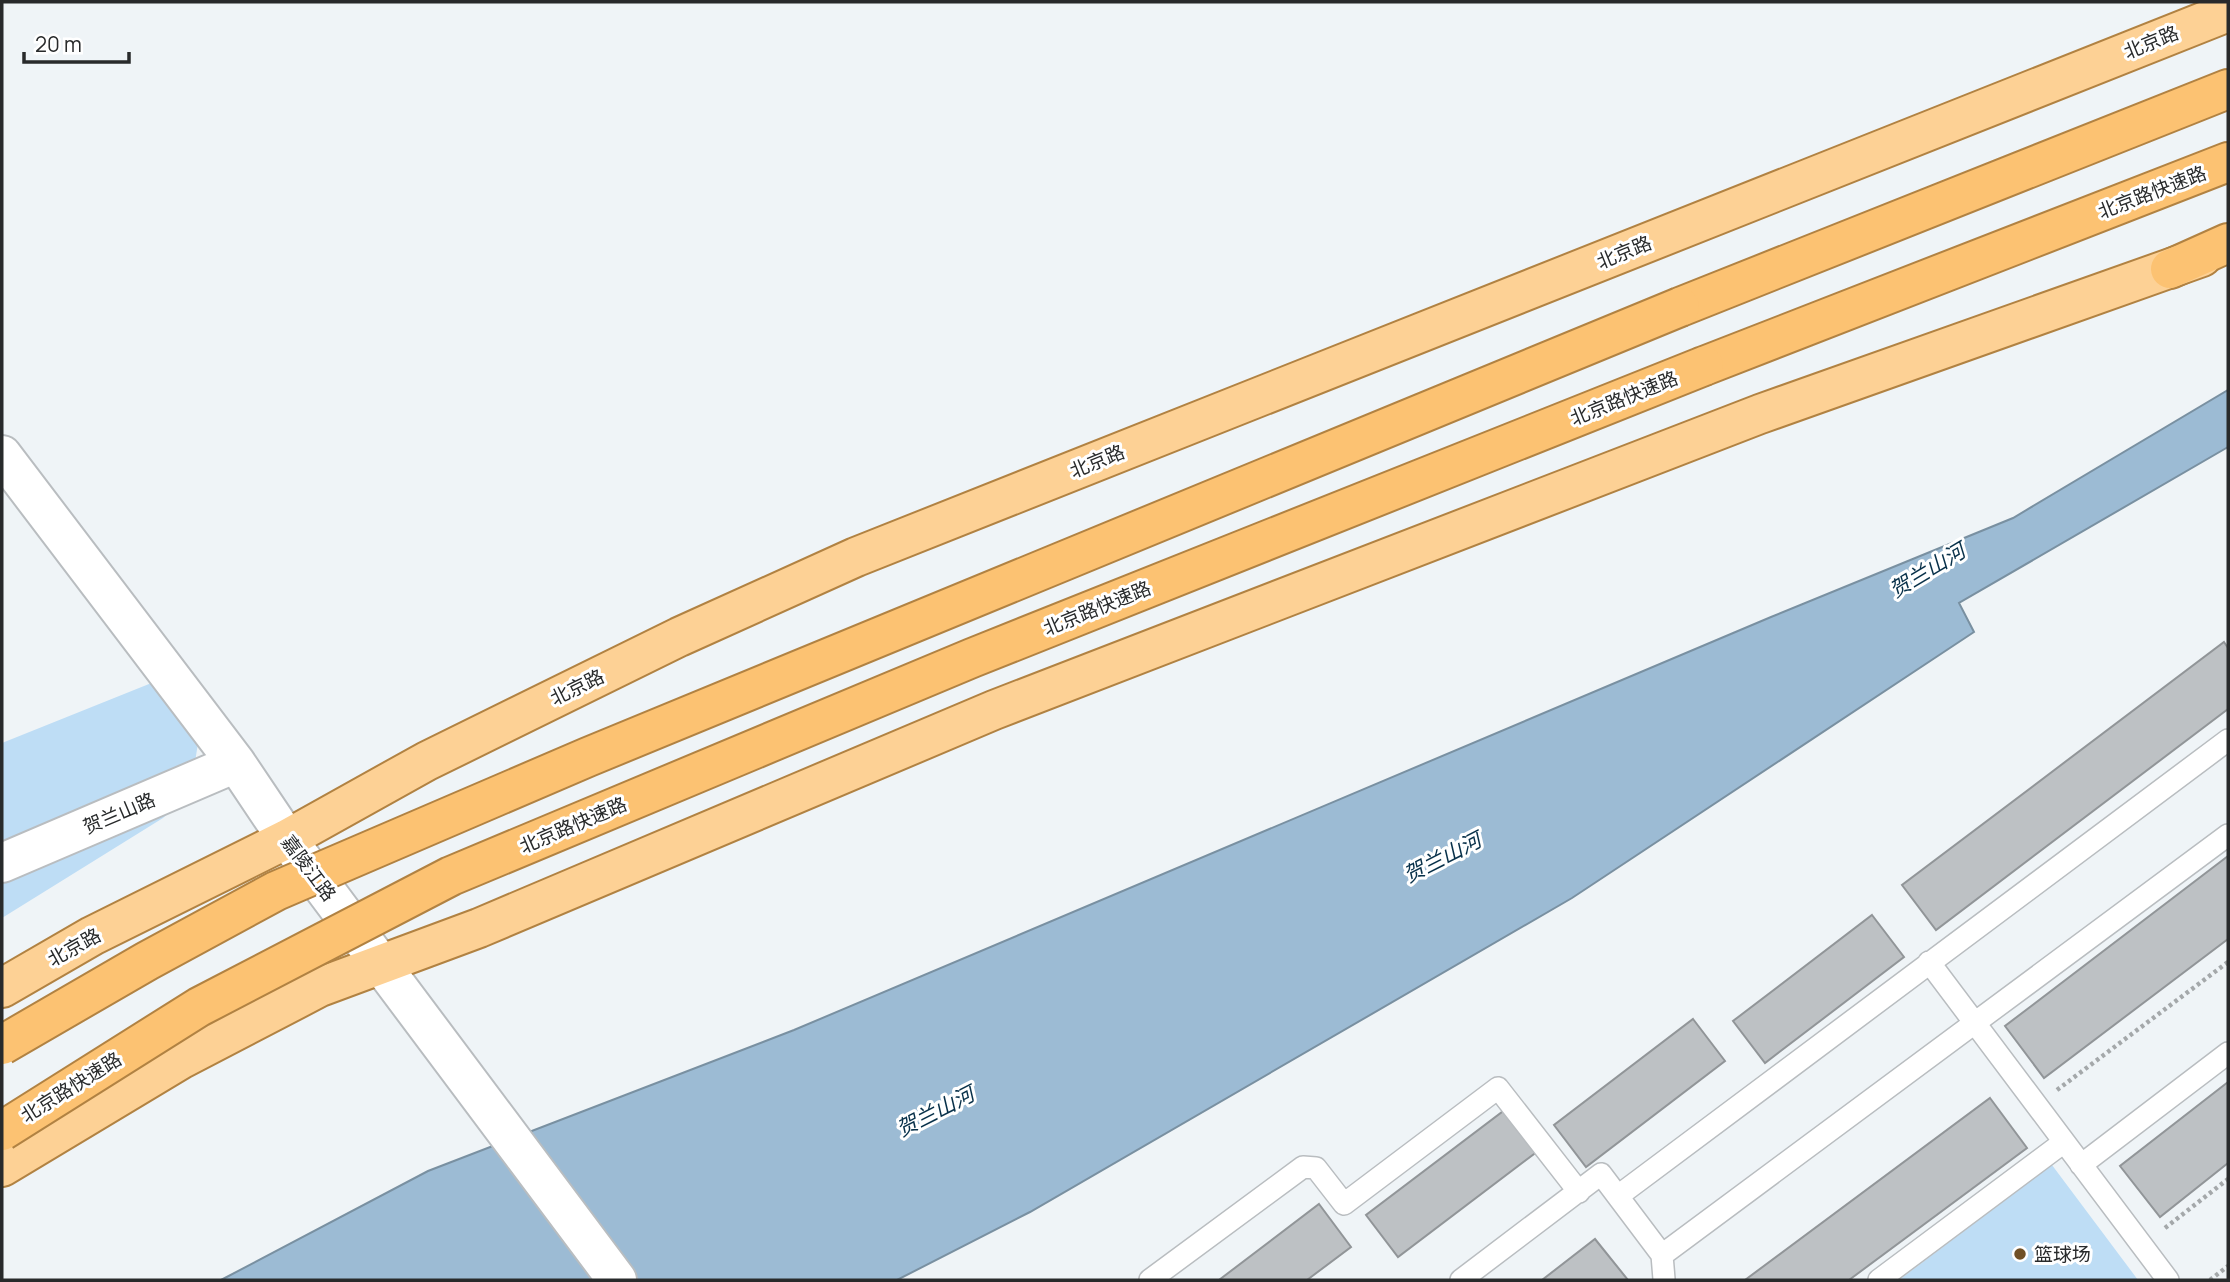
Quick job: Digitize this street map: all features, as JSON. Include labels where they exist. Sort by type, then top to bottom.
[{"type":"highway","points":[[2,1045],[276,891],[614,746],[1680,307],[2228,89]]},
{"type":"highway","name":"北京路快速路","points":[[2,1131],[199,1007],[451,876],[972,657],[1704,366],[2228,162]]},
{"type":"highway","points":[[2170,269],[2228,245]]},
{"type":"main road","name":"北京路","points":[[2,988],[92,936],[287,839],[427,761],[667,643],[856,557],[2228,12]]},
{"type":"main road","points":[[2,1167],[180,1060],[320,987],[479,928],[994,710],[1760,414],[2170,269]]},
{"type":"street","name":"嘉陵江路","points":[[2,455],[236,763],[287,839],[617,1280]]},
{"type":"street","name":"贺兰山路","points":[[2,863],[236,763]]},
{"type":"lane","points":[[1618,1196],[2228,740]]},
{"type":"lane","points":[[1662,1255],[2228,835]]},
{"type":"lane","points":[[1929,962],[2168,1280]]},
{"type":"lane","points":[[2081,1165],[2228,1053]]},
{"type":"lane","points":[[1150,1280],[1303,1167],[1316,1168],[1344,1204],[1498,1088],[1578,1192]]},
{"type":"lane","points":[[1879,1280],[2064,1142]]},
{"type":"lane","points":[[1461,1280],[1601,1174],[1662,1255],[1664,1280]]},
{"type":"path","points":[[2037,1106],[2228,962]]},
{"type":"path","points":[[2142,1245],[2228,1179]]},
{"type":"path","points":[[2210,1280],[2228,1266]]},
{"type":"shaded area","points":[[154,682],[198,743],[190,794],[163,818],[2,918],[2,743]]},
{"type":"shaded area","points":[[2052,1165],[2138,1280],[1899,1280]]},
{"type":"water","name":"贺兰山河","points":[[2228,390],[2228,447],[1959,603],[1974,632],[1572,898],[1030,1212],[897,1280],[221,1280],[428,1171],[794,1030],[1771,617],[2013,518]]},
{"type":"building","points":[[2224,642],[2228,648],[2228,709],[1936,930],[1902,885]]},
{"type":"building","points":[[2228,856],[2228,939],[2044,1078],[2005,1026]]},
{"type":"building","points":[[1872,915],[1904,957],[1765,1063],[1733,1021]]},
{"type":"building","points":[[1693,1019],[1725,1061],[1586,1167],[1554,1125]]},
{"type":"building","points":[[2228,1082],[2228,1163],[2160,1217],[2120,1166]]},
{"type":"building","points":[[1990,1098],[2027,1148],[1849,1280],[1745,1280]]},
{"type":"building","points":[[1506,1109],[1538,1151],[1398,1257],[1366,1215]]},
{"type":"building","points":[[1319,1204],[1351,1247],[1307,1280],[1219,1280]]},
{"type":"building","points":[[1595,1239],[1628,1280],[1542,1280]]},
{"type":"place","name":"篮球场","points":[[2020,1254]]}]
